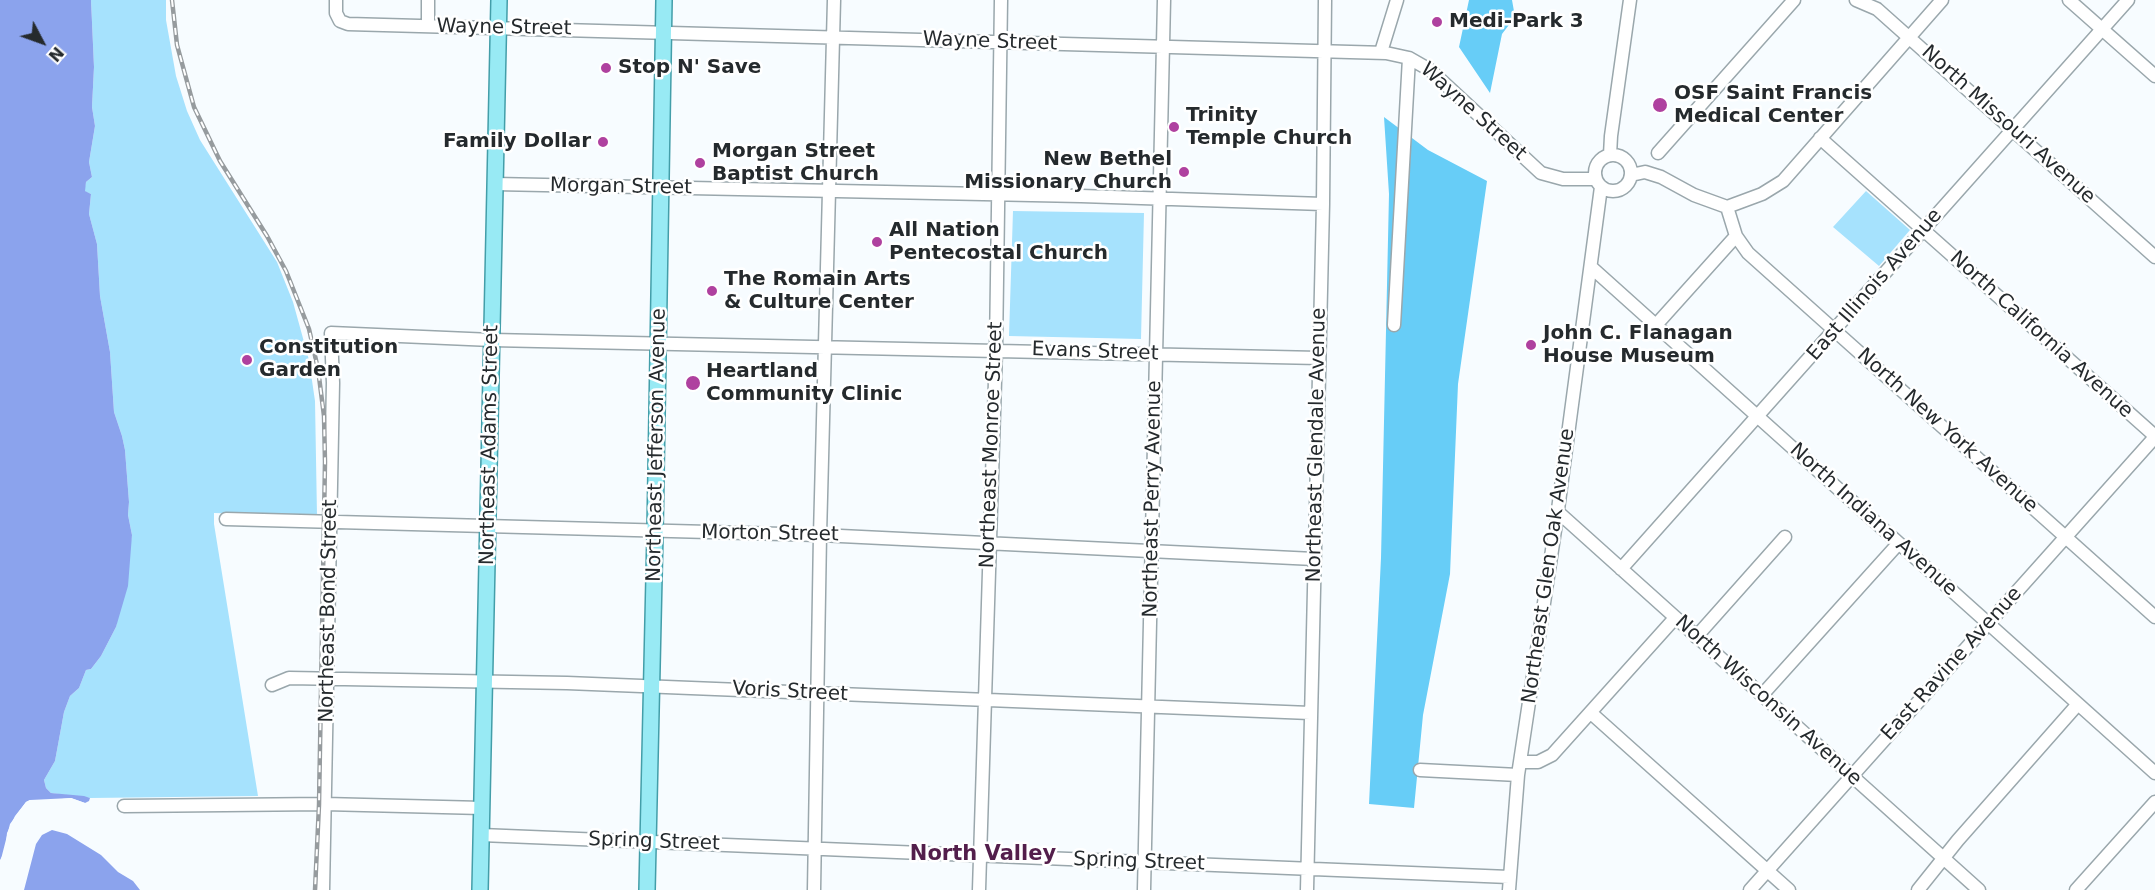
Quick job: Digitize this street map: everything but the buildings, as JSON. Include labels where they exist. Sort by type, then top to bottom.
[{"type":"main road","name":"Northeast Adams Street","points":[[480,890],[499,0]]},
{"type":"main road","name":"Northeast Jefferson Avenue","points":[[647,890],[656,532],[664,0]]},
{"type":"street","name":"Wayne Street","points":[[336,0],[336,13],[340,21],[348,24],[1000,41],[1163,48],[1381,52],[1409,58],[1430,70],[1541,173],[1563,179],[1598,183]]},
{"type":"street","points":[[428,0],[428,26]]},
{"type":"street","points":[[814,890],[820,535],[834,0]]},
{"type":"street","name":"Northeast Monroe Street","points":[[979,890],[996,349],[1002,0]]},
{"type":"street","name":"Northeast Perry Avenue","points":[[1144,890],[1164,0]]},
{"type":"street","name":"Northeast Glendale Avenue","points":[[1307,890],[1323,204],[1325,0]]},
{"type":"street","points":[[1381,52],[1397,0]]},
{"type":"street","points":[[1610,155],[1630,0]]},
{"type":"street","points":[[1658,153],[1794,0]]},
{"type":"street","name":"North Missouri Avenue","points":[[1856,0],[1877,9],[1910,37],[2155,256]]},
{"type":"street","points":[[1631,175],[1645,172],[1661,177],[1694,195],[1727,207],[1761,194],[1783,181],[1942,0]]},
{"type":"street","points":[[2069,0],[2155,76]]},
{"type":"street","name":"East Illinois Avenue","points":[[1621,569],[2128,0]]},
{"type":"street","points":[[1394,325],[1409,58]]},
{"type":"street","name":"North California Avenue","points":[[1820,138],[2155,437]]},
{"type":"street","points":[[1616,155],[1625,160],[1631,175],[1626,185],[1617,191],[1605,190],[1598,183],[1594,173],[1601,159],[1616,155]]},
{"type":"street","name":"Northeast Glen Oak Avenue","points":[[1509,884],[1519,769],[1558,512],[1591,267],[1598,183]]},
{"type":"street","name":"Morgan Street","points":[[495,184],[999,194],[1323,204]]},
{"type":"street","name":"Northeast Glen Oak Avenue","points":[[1594,242],[1606,206],[1617,191]]},
{"type":"street","name":"North New York Avenue","points":[[1727,207],[1736,236],[1748,253],[2155,617]]},
{"type":"street","points":[[1656,325],[1736,236]]},
{"type":"street","name":"North Indiana Avenue","points":[[1591,267],[2155,773]]},
{"type":"street","name":"Evans Street","points":[[331,333],[492,340],[996,349],[1319,358]]},
{"type":"street","name":"Northeast Bond Street","points":[[323,890],[331,523],[333,383],[331,333]]},
{"type":"street","name":"East Ravine Avenue","points":[[1750,890],[2155,437]]},
{"type":"street","name":"North Wisconsin Avenue","points":[[1558,512],[1979,890]]},
{"type":"street","name":"Morton Street","points":[[226,519],[820,535],[1314,559]]},
{"type":"street","points":[[1552,555],[1558,539],[1567,533],[1579,536],[1599,550]]},
{"type":"street","points":[[1696,637],[1785,537]]},
{"type":"street","points":[[1762,695],[1898,544]]},
{"type":"street","points":[[1420,770],[1519,769],[1549,757],[1675,618]]},
{"type":"street","name":"Voris Street","points":[[272,685],[289,678],[484,681],[1310,713]]},
{"type":"street","points":[[1918,890],[1958,840],[2078,704]]},
{"type":"street","points":[[1590,713],[1789,890]]},
{"type":"street","points":[[2076,890],[2155,802]]},
{"type":"street","points":[[124,806],[325,804],[482,808]]},
{"type":"street","name":"Spring Street","points":[[481,835],[1307,869],[1509,884]]},
{"type":"shaded area","points":[[0,0],[91,0],[94,67],[92,107],[95,126],[89,162],[92,177],[86,182],[85,191],[91,194],[89,214],[97,244],[100,296],[110,352],[114,412],[125,450],[128,515],[132,535],[128,586],[116,627],[101,656],[91,669],[86,670],[79,688],[70,696],[64,712],[55,761],[44,780],[46,788],[51,793],[84,796],[90,798],[89,801],[85,803],[71,798],[26,802],[15,816],[7,833],[5,851],[0,860]]},
{"type":"shaded area","points":[[91,0],[166,0],[166,20],[176,76],[187,111],[200,140],[277,262],[293,302],[309,360],[315,401],[317,516],[214,513],[258,796],[90,798],[51,793],[46,788],[44,780],[55,761],[64,712],[70,696],[79,688],[86,670],[91,669],[101,656],[116,627],[132,535],[128,515],[125,450],[114,412],[110,352],[100,296],[97,244],[89,214],[91,194],[84,191],[86,182],[92,177],[89,162],[95,126],[92,107],[94,67]]},
{"type":"shaded area","points":[[1469,0],[1512,0],[1515,17],[1502,34],[1490,93],[1459,47]]},
{"type":"shaded area","points":[[1384,117],[1428,150],[1487,181],[1458,384],[1450,574],[1423,715],[1414,808],[1369,804],[1381,558],[1389,194]]},
{"type":"shaded area","points":[[1866,191],[1910,230],[1879,266],[1833,227]]},
{"type":"shaded area","points":[[1013,211],[1144,213],[1141,339],[1009,336]]},
{"type":"shaded area","points":[[52,830],[67,834],[101,855],[118,872],[133,881],[140,890],[24,890],[36,844],[42,835]]},
{"type":"pier","points":[[71,798],[85,803],[84,805],[71,801],[28,805],[13,825],[8,852],[0,863],[10,824],[26,802]]},
{"type":"railway","points":[[172,0],[177,45],[194,107],[220,161],[286,271],[309,329],[318,369],[324,416],[325,462],[319,805],[315,890]]},
{"type":"place","name":"Medi-Park 3","points":[[1437,22]]},
{"type":"place","name":"Stop N' Save","points":[[606,68]]},
{"type":"place","name":"OSF Saint Francis Medical Center","points":[[1660,105]]},
{"type":"place","name":"Trinity Temple Church","points":[[1174,127]]},
{"type":"place","name":"Family Dollar","points":[[603,142]]},
{"type":"place","name":"Morgan Street Baptist Church","points":[[700,163]]},
{"type":"place","name":"New Bethel Missionary Church","points":[[1184,172]]},
{"type":"place","name":"All Nation Pentecostal Church","points":[[877,242]]},
{"type":"place","name":"The Romain Arts & Culture Center","points":[[712,291]]},
{"type":"place","name":"John C. Flanagan House Museum","points":[[1531,345]]},
{"type":"place","name":"Constitution Garden","points":[[247,360]]},
{"type":"place","name":"Heartland Community Clinic","points":[[693,383]]},
{"type":"district","name":"North Valley","points":[[983,855]]}]
